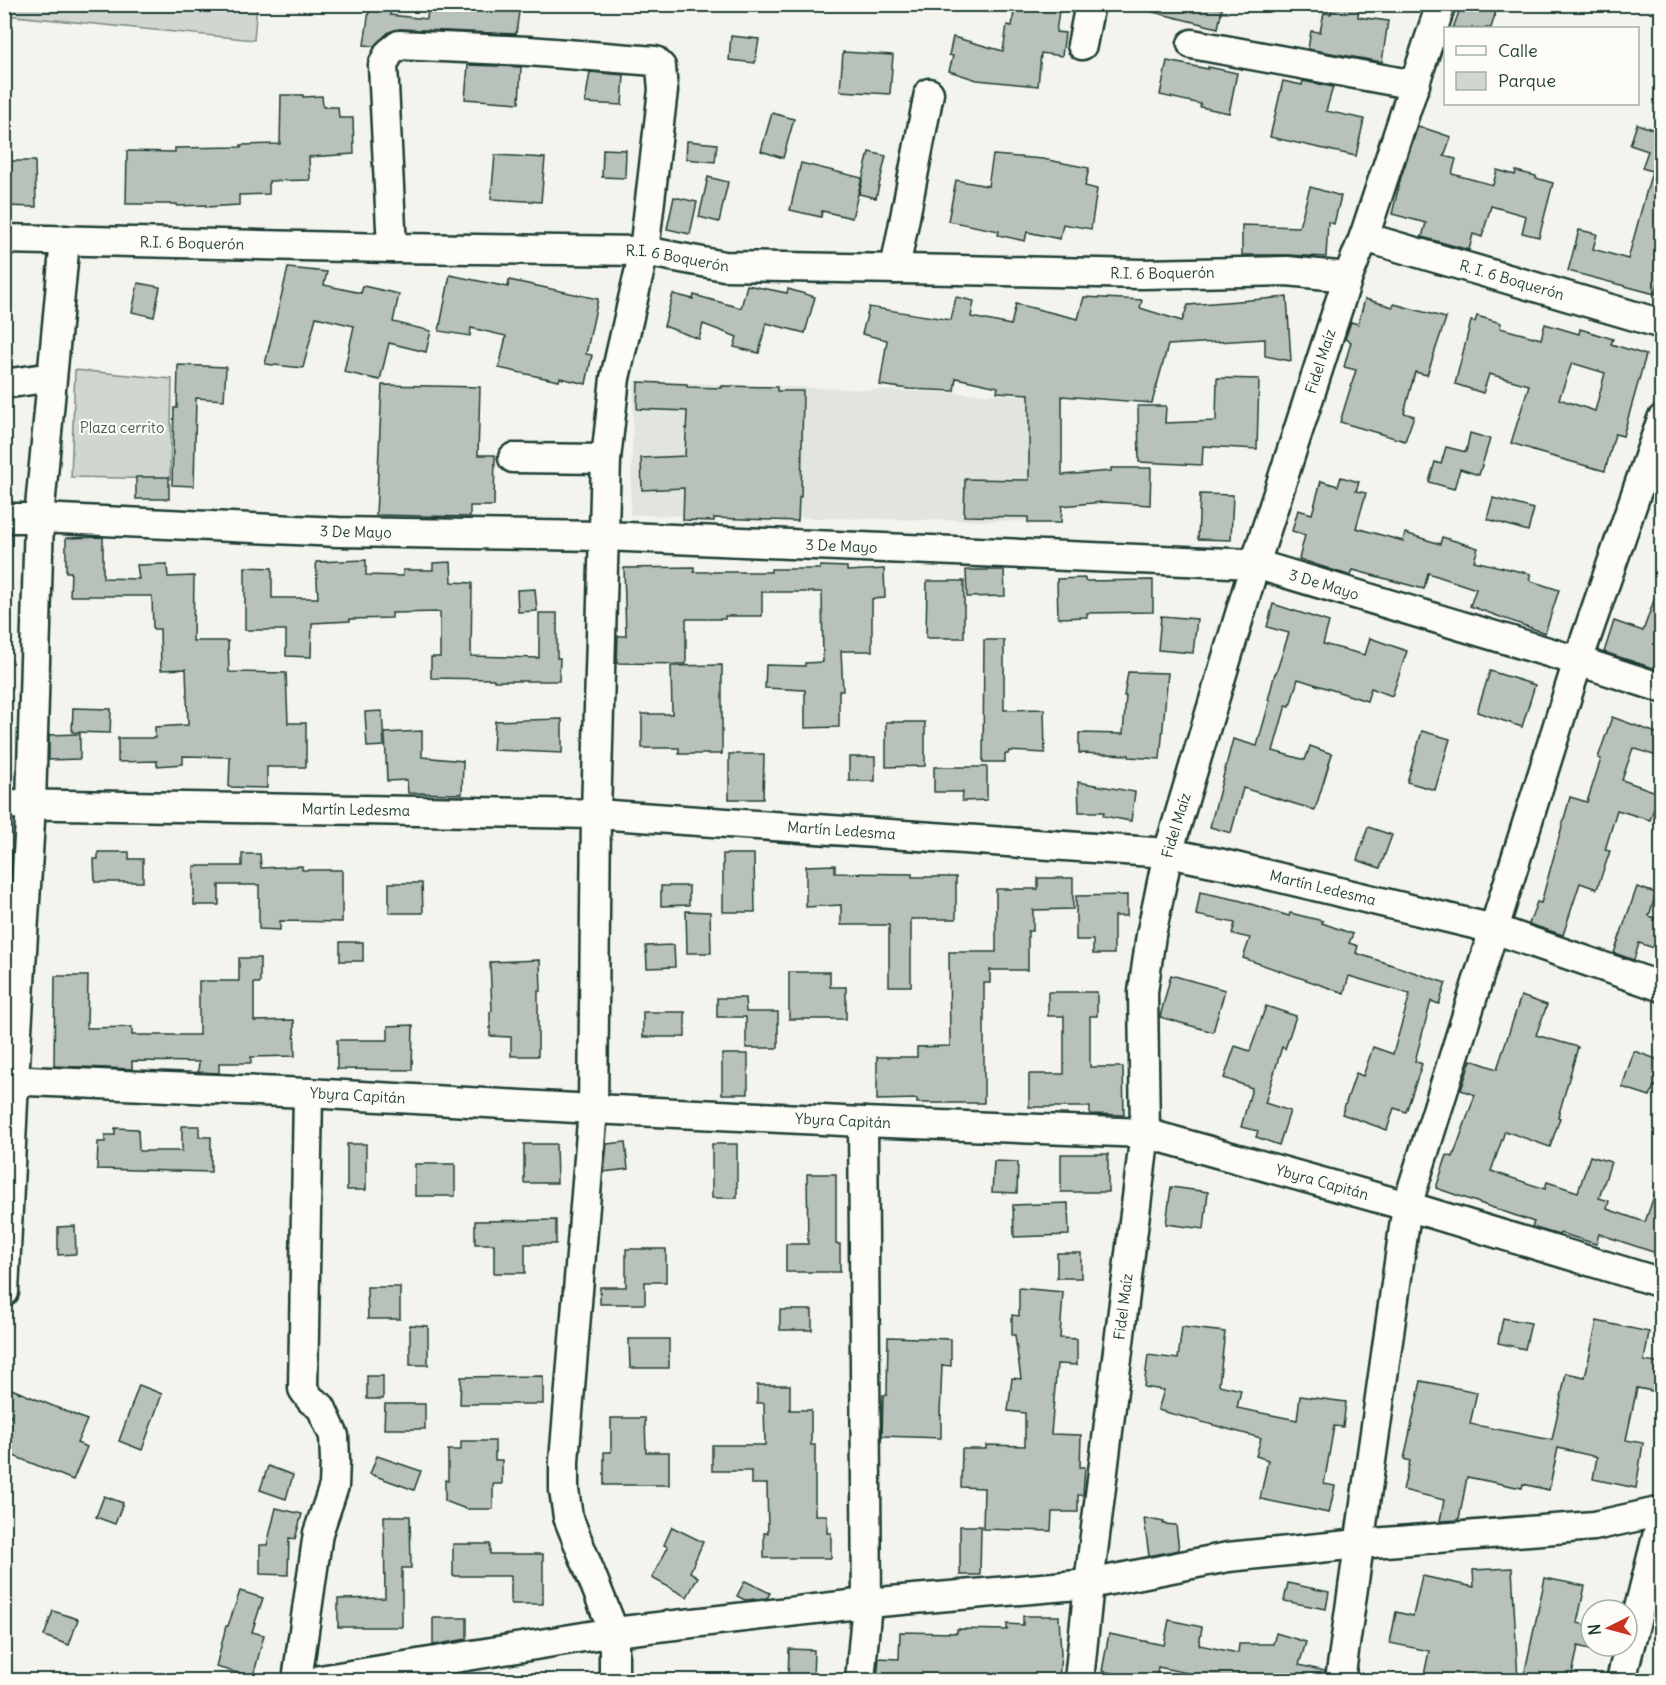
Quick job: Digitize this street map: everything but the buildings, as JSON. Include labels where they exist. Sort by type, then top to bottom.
[{"type":"street","points":[[1082,45],[1090,4]]},
{"type":"street","name":"Fidel Maíz","points":[[1079,1680],[1145,1133],[1143,992],[1151,935],[1168,853],[1255,564],[1348,277],[1364,237],[1441,4]]},
{"type":"street","points":[[1192,44],[1414,84]]},
{"type":"street","points":[[392,248],[383,65],[389,53],[399,45],[528,51],[655,61],[661,67],[663,90],[644,251],[615,378],[606,459],[596,814],[593,1109],[564,1461],[564,1490],[568,1517],[614,1632],[614,1680]]},
{"type":"street","points":[[895,269],[929,93]]},
{"type":"street","name":"R. I. 6 Boquerón","points":[[1364,237],[1662,324]]},
{"type":"street","name":"R.I. 6 Boquerón","points":[[4,239],[644,251],[724,266],[1142,274],[1287,271],[1348,277]]},
{"type":"street","points":[[4,1292],[18,805],[39,518],[65,240]]},
{"type":"street","points":[[4,384],[52,377]]},
{"type":"street","points":[[1340,1680],[1407,1206],[1578,661],[1662,418]]},
{"type":"street","points":[[513,458],[606,459]]},
{"type":"street","name":"3 De Mayo","points":[[4,518],[338,532],[604,536],[1255,564],[1662,688]]},
{"type":"street","name":"Martín Ledesma","points":[[18,805],[596,814],[1168,853],[1494,929],[1662,987]]},
{"type":"street","name":"Ybyra Capitán","points":[[9,1080],[863,1122],[1145,1133],[1407,1206],[1662,1283]]},
{"type":"street","points":[[297,1680],[318,1533],[334,1486],[335,1460],[334,1436],[321,1407],[311,1400],[303,1389],[308,1093]]},
{"type":"street","points":[[860,1680],[867,1603],[863,1122]]},
{"type":"street","points":[[320,1680],[414,1673],[614,1632],[867,1603],[1089,1584],[1228,1557],[1359,1544],[1594,1526],[1662,1511]]},
{"type":"street","points":[[1621,1680],[1662,1517]]},
{"type":"shaded area","points":[[634,381],[1063,397],[1061,522],[630,515]]},
{"type":"green space","points":[[4,5],[257,5],[254,40],[5,15]]},
{"type":"green space","name":"Plaza cerrito","points":[[75,370],[172,379],[170,479],[71,477]]}]
